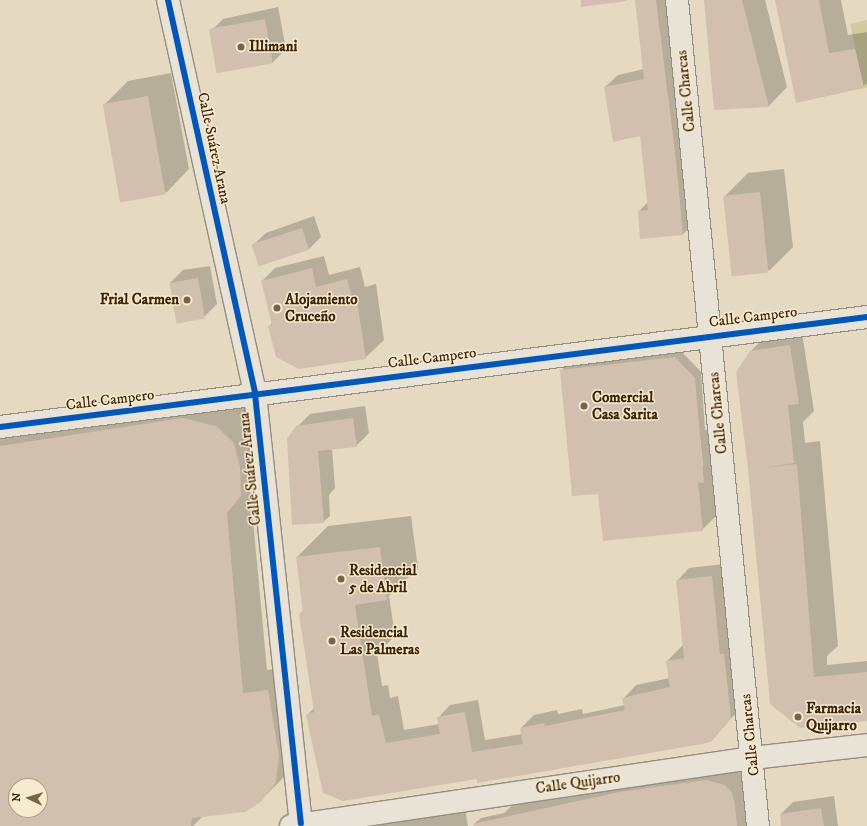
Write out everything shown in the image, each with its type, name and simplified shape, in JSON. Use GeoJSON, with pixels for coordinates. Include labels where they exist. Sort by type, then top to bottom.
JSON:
{"type":"FeatureCollection","features":[{"type":"Feature","properties":{"kind":"street","name":"Calle Suárez Arana"},"geometry":{"type":"LineString","coordinates":[[168,0],[256,394],[296,825]]}},
{"type":"Feature","properties":{"kind":"street","name":"Calle Charcas"},"geometry":{"type":"LineString","coordinates":[[677,0],[758,826]]}},
{"type":"Feature","properties":{"kind":"street","name":"Calle Campero"},"geometry":{"type":"LineString","coordinates":[[0,427],[867,316]]}},
{"type":"Feature","properties":{"kind":"street","name":"Calle Quijarro"},"geometry":{"type":"LineString","coordinates":[[296,825],[752,758],[867,745]]}},
{"type":"Feature","properties":{"kind":"shaded area"},"geometry":{"type":"Polygon","coordinates":[[[867,20],[867,88],[864,88],[850,24],[867,20]]]}},
{"type":"Feature","properties":{"kind":"building"},"geometry":{"type":"Polygon","coordinates":[[[581,0],[626,0],[627,1],[581,7],[581,0]]]}},
{"type":"Feature","properties":{"kind":"building"},"geometry":{"type":"Polygon","coordinates":[[[635,0],[656,0],[676,160],[683,235],[640,239],[638,211],[648,210],[640,136],[613,142],[604,87],[644,79],[635,0]]]}},
{"type":"Feature","properties":{"kind":"building"},"geometry":{"type":"Polygon","coordinates":[[[704,0],[742,0],[769,107],[714,110],[704,0]]]}},
{"type":"Feature","properties":{"kind":"building"},"geometry":{"type":"Polygon","coordinates":[[[775,0],[819,0],[829,53],[855,49],[864,88],[796,103],[775,0]]]}},
{"type":"Feature","properties":{"kind":"building","name":"Illimani"},"geometry":{"type":"Polygon","coordinates":[[[265,19],[273,63],[217,73],[209,29],[265,19]]]}},
{"type":"Feature","properties":{"kind":"building"},"geometry":{"type":"Polygon","coordinates":[[[148,96],[165,194],[120,202],[103,104],[148,96]]]}},
{"type":"Feature","properties":{"kind":"building"},"geometry":{"type":"Polygon","coordinates":[[[760,192],[768,273],[732,276],[723,196],[760,192]]]}},
{"type":"Feature","properties":{"kind":"building"},"geometry":{"type":"Polygon","coordinates":[[[302,228],[309,250],[259,266],[252,244],[302,228]]]}},
{"type":"Feature","properties":{"kind":"building"},"geometry":{"type":"Polygon","coordinates":[[[312,268],[316,287],[347,279],[354,304],[357,302],[366,359],[299,369],[276,357],[268,326],[272,325],[261,281],[312,268]]]}},
{"type":"Feature","properties":{"kind":"building","name":"Frial Carmen"},"geometry":{"type":"Polygon","coordinates":[[[198,278],[205,318],[177,323],[169,283],[198,278]]]}},
{"type":"Feature","properties":{"kind":"building"},"geometry":{"type":"Polygon","coordinates":[[[790,345],[799,404],[788,405],[794,463],[763,468],[797,464],[814,677],[867,672],[867,721],[800,728],[770,704],[748,469],[736,372],[750,351],[790,345]]]}},
{"type":"Feature","properties":{"kind":"building"},"geometry":{"type":"Polygon","coordinates":[[[675,357],[695,378],[704,483],[698,483],[703,531],[603,541],[598,494],[572,496],[560,370],[675,357]]]}},
{"type":"Feature","properties":{"kind":"building"},"geometry":{"type":"Polygon","coordinates":[[[183,418],[216,426],[234,443],[240,467],[241,496],[227,513],[243,693],[268,690],[279,756],[276,782],[262,801],[245,812],[192,818],[191,826],[0,826],[0,446],[183,418]]]}},
{"type":"Feature","properties":{"kind":"building"},"geometry":{"type":"Polygon","coordinates":[[[353,418],[357,447],[318,451],[324,523],[292,525],[287,439],[296,426],[353,418]]]}},
{"type":"Feature","properties":{"kind":"building"},"geometry":{"type":"Polygon","coordinates":[[[380,547],[387,600],[355,605],[372,716],[379,714],[386,743],[440,734],[437,717],[465,712],[472,752],[523,744],[520,728],[544,723],[545,726],[625,710],[622,698],[670,687],[666,661],[684,658],[676,580],[712,576],[720,654],[724,654],[731,719],[711,742],[702,744],[477,783],[477,779],[343,801],[323,793],[306,715],[314,712],[299,614],[303,613],[296,557],[380,547]]]}},
{"type":"Feature","properties":{"kind":"building"},"geometry":{"type":"Polygon","coordinates":[[[706,780],[725,785],[731,791],[735,804],[737,826],[474,826],[473,824],[619,792],[706,780]]]}},
{"type":"Feature","properties":{"kind":"building"},"geometry":{"type":"Polygon","coordinates":[[[821,808],[824,826],[781,826],[780,814],[821,808]]]}},
{"type":"Feature","properties":{"kind":"cycle path"},"geometry":{"type":"LineString","coordinates":[[168,0],[255,394],[301,824]]}},
{"type":"Feature","properties":{"kind":"cycle path"},"geometry":{"type":"LineString","coordinates":[[0,427],[867,317]]}},
{"type":"Feature","properties":{"kind":"place","name":"Illimani"},"geometry":{"type":"Point","coordinates":[241,47]}},
{"type":"Feature","properties":{"kind":"place","name":"Frial Carmen"},"geometry":{"type":"Point","coordinates":[187,300]}},
{"type":"Feature","properties":{"kind":"place","name":"Alojamiento Cruceño"},"geometry":{"type":"Point","coordinates":[277,308]}},
{"type":"Feature","properties":{"kind":"place","name":"Comercial Casa Sarita"},"geometry":{"type":"Point","coordinates":[584,406]}},
{"type":"Feature","properties":{"kind":"place","name":"Residencial 5 de Abril"},"geometry":{"type":"Point","coordinates":[341,579]}},
{"type":"Feature","properties":{"kind":"place","name":"Residencial Las Palmeras"},"geometry":{"type":"Point","coordinates":[332,641]}},
{"type":"Feature","properties":{"kind":"place","name":"Farmacia Quijarro"},"geometry":{"type":"Point","coordinates":[798,717]}}]}
